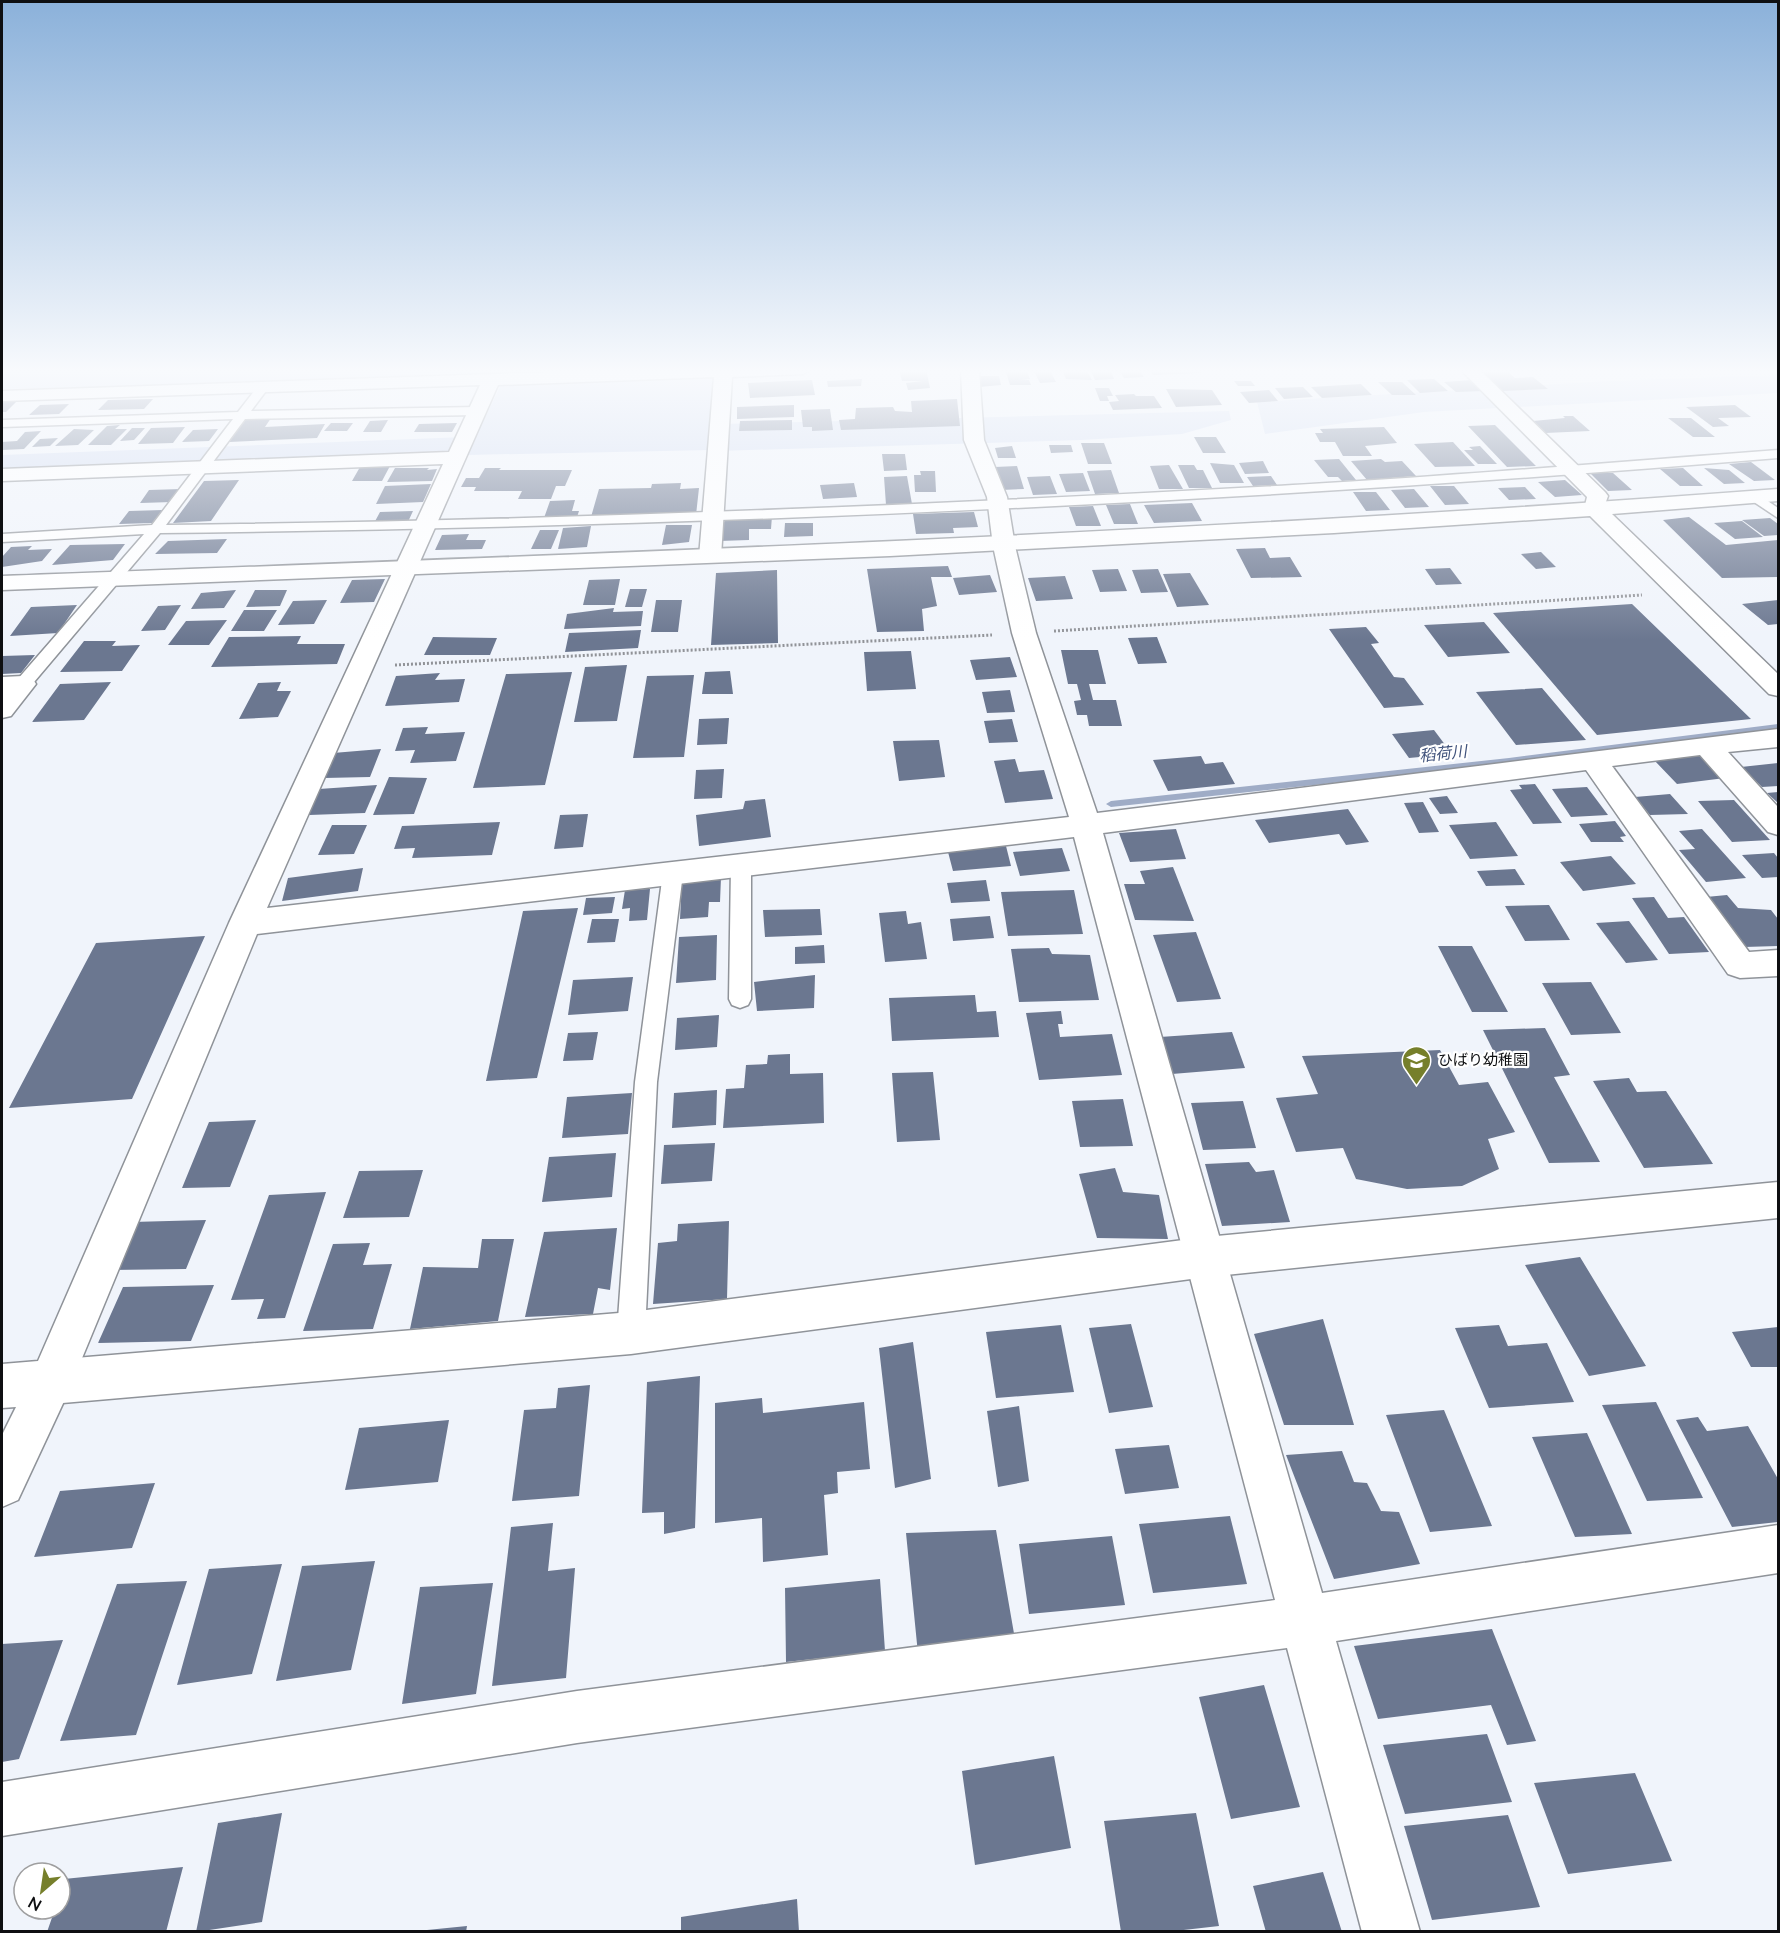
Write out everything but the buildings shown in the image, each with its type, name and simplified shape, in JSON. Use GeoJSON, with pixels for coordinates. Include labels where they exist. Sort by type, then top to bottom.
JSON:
{"type":"FeatureCollection","features":[{"type":"Feature","properties":{"kind":"street"},"geometry":{"type":"LineString","coordinates":[[2,476],[421,459]]}},
{"type":"Feature","properties":{"kind":"street"},"geometry":{"type":"LineString","coordinates":[[2,1484],[51,1382],[245,923],[454,459]]}},
{"type":"Feature","properties":{"kind":"street"},"geometry":{"type":"LineString","coordinates":[[710,556],[717,459]]}},
{"type":"Feature","properties":{"kind":"street"},"geometry":{"type":"LineString","coordinates":[[982,459],[997,497],[996,503],[1004,546],[1024,633],[1086,825],[1391,1932]]}},
{"type":"Feature","properties":{"kind":"street"},"geometry":{"type":"LineString","coordinates":[[1560,459],[1598,496],[1595,509]]}},
{"type":"Feature","properties":{"kind":"street"},"geometry":{"type":"LineString","coordinates":[[2,583],[406,566],[1004,546],[1309,529],[1779,495]]}},
{"type":"Feature","properties":{"kind":"street"},"geometry":{"type":"LineString","coordinates":[[1595,509],[1779,688]]}},
{"type":"Feature","properties":{"kind":"street"},"geometry":{"type":"LineString","coordinates":[[2,710],[12,685]]}},
{"type":"Feature","properties":{"kind":"street"},"geometry":{"type":"LineString","coordinates":[[245,923],[1086,825],[1707,744],[1779,738]]}},
{"type":"Feature","properties":{"kind":"street"},"geometry":{"type":"LineString","coordinates":[[1707,744],[1779,825]]}},
{"type":"Feature","properties":{"kind":"street"},"geometry":{"type":"LineString","coordinates":[[1593,760],[1740,965],[1779,963]]}},
{"type":"Feature","properties":{"kind":"street"},"geometry":{"type":"LineString","coordinates":[[2,1386],[632,1333],[1206,1257],[1779,1200]]}},
{"type":"Feature","properties":{"kind":"street"},"geometry":{"type":"LineString","coordinates":[[2,1809],[577,1717],[1305,1621],[1779,1549]]}},
{"type":"Feature","properties":{"kind":"lane"},"geometry":{"type":"LineString","coordinates":[[12,685],[113,579],[211,459]]}},
{"type":"Feature","properties":{"kind":"lane"},"geometry":{"type":"LineString","coordinates":[[2,538],[156,529],[424,526],[996,503],[1295,489],[1706,459]]}},
{"type":"Feature","properties":{"kind":"lane"},"geometry":{"type":"LineString","coordinates":[[1756,497],[1779,514]]}},
{"type":"Feature","properties":{"kind":"lane"},"geometry":{"type":"LineString","coordinates":[[740,999],[741,865]]}},
{"type":"Feature","properties":{"kind":"lane"},"geometry":{"type":"LineString","coordinates":[[632,1333],[646,1082],[673,873]]}},
{"type":"Feature","properties":{"kind":"path"},"geometry":{"type":"LineString","coordinates":[[360,666],[1024,633],[1682,593]]}},
{"type":"Feature","properties":{"kind":"shaded area"},"geometry":{"type":"Polygon","coordinates":[[[2,459],[423,459],[2,475],[2,459]]]}},
{"type":"Feature","properties":{"kind":"waterway","name":"稻荷川"},"geometry":{"type":"LineString","coordinates":[[1111,804],[1509,761],[1778,727]]}},
{"type":"Feature","properties":{"kind":"place","name":"ひばり幼稚園"},"geometry":{"type":"Point","coordinates":[1417,1086]}}]}
